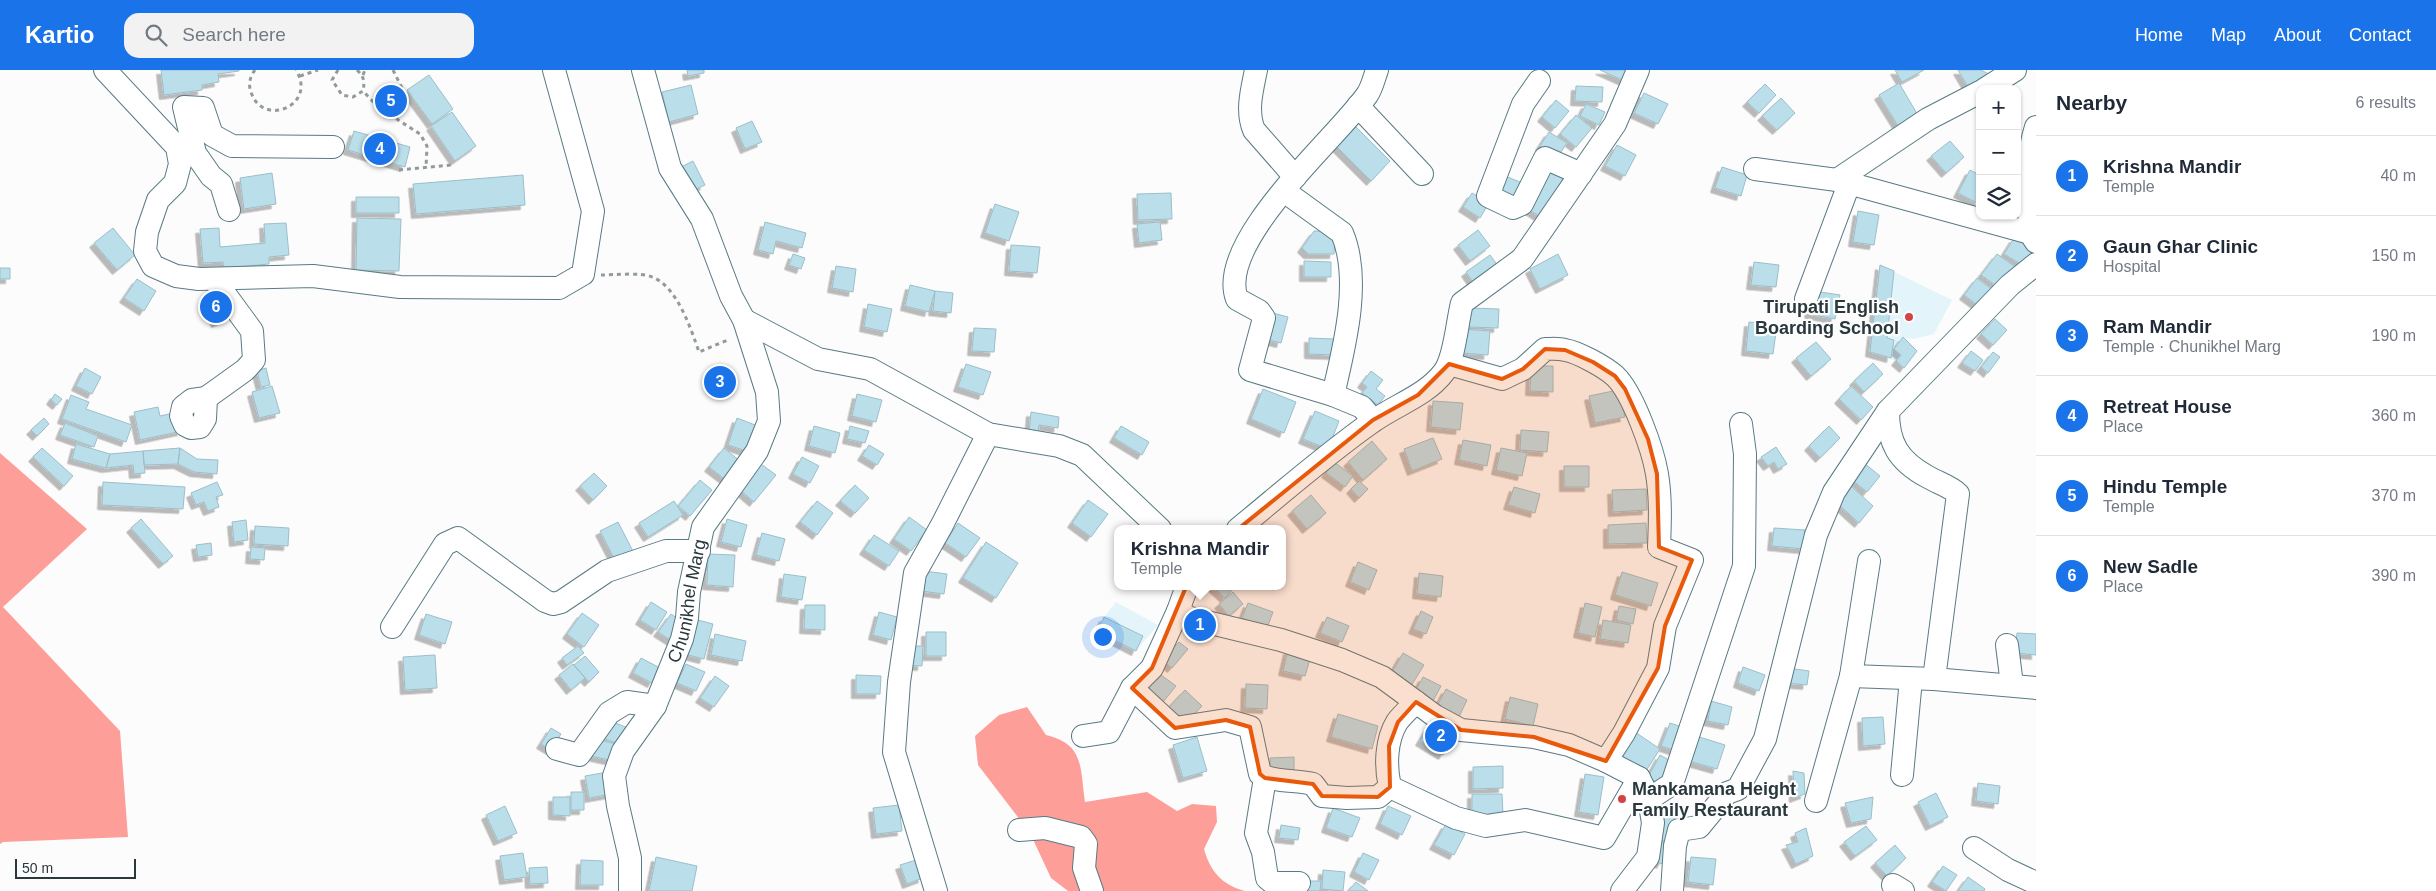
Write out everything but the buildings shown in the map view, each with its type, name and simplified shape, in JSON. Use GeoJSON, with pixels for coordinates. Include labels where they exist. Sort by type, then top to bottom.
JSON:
{"type":"FeatureCollection","features":[{"type":"Feature","properties":{"kind":"street"},"geometry":{"type":"LineString","coordinates":[[105,70],[176,147],[180,164],[175,183],[158,200],[147,232],[145,251],[153,266],[176,276],[214,279],[313,276],[400,287],[558,288],[583,274],[593,211],[554,70]]}},
{"type":"Feature","properties":{"kind":"street","name":"Chunikhel Marg"},"geometry":{"type":"LineString","coordinates":[[630,891],[630,858],[618,806],[614,776],[623,751],[655,706],[682,640],[687,618],[689,592],[703,527],[757,451],[769,421],[767,392],[744,320],[731,296],[702,219],[670,168],[643,70]]}},
{"type":"Feature","properties":{"kind":"street"},"geometry":{"type":"LineString","coordinates":[[1256,70],[1249,112],[1250,122],[1254,130],[1289,184],[1342,233],[1347,244],[1351,289],[1343,353],[1333,395]]}},
{"type":"Feature","properties":{"kind":"street"},"geometry":{"type":"LineString","coordinates":[[1373,420],[1362,407],[1333,395],[1250,370],[1264,318],[1259,311],[1237,299],[1234,289],[1236,272],[1242,251],[1289,184],[1368,94],[1377,70]]}},
{"type":"Feature","properties":{"kind":"street"},"geometry":{"type":"LineString","coordinates":[[1243,525],[1373,420],[1418,395],[1443,374],[1449,364],[1462,303],[1522,259],[1615,124],[1638,70]]}},
{"type":"Feature","properties":{"kind":"street"},"geometry":{"type":"LineString","coordinates":[[1991,85],[2015,70]]}},
{"type":"Feature","properties":{"kind":"street"},"geometry":{"type":"LineString","coordinates":[[1539,81],[1523,104],[1488,196],[1513,208],[1522,204],[1545,158],[1581,174]]}},
{"type":"Feature","properties":{"kind":"street"},"geometry":{"type":"LineString","coordinates":[[1806,299],[1843,182],[1928,119],[1976,94]]}},
{"type":"Feature","properties":{"kind":"street"},"geometry":{"type":"LineString","coordinates":[[1358,106],[1422,174]]}},
{"type":"Feature","properties":{"kind":"street"},"geometry":{"type":"LineString","coordinates":[[229,210],[221,184],[211,176],[195,153],[184,107],[203,108],[212,135],[232,146],[333,147]]}},
{"type":"Feature","properties":{"kind":"street"},"geometry":{"type":"LineString","coordinates":[[1755,169],[1843,182],[2033,237],[2029,170],[2030,144],[2036,127]]}},
{"type":"Feature","properties":{"kind":"street"},"geometry":{"type":"LineString","coordinates":[[175,183],[190,183],[211,176]]}},
{"type":"Feature","properties":{"kind":"street"},"geometry":{"type":"LineString","coordinates":[[1672,891],[1675,846],[1679,830],[1698,827],[1727,793],[1738,789],[1765,739],[1816,535],[1834,492],[1888,411],[2010,285],[2036,264]]}},
{"type":"Feature","properties":{"kind":"street"},"geometry":{"type":"LineString","coordinates":[[206,398],[245,370],[254,360],[252,331],[214,279]]}},
{"type":"Feature","properties":{"kind":"street"},"geometry":{"type":"LineString","coordinates":[[744,320],[818,360],[870,368],[988,434],[1059,446],[1082,455],[1156,525]]}},
{"type":"Feature","properties":{"kind":"street"},"geometry":{"type":"LineString","coordinates":[[1449,364],[1502,379],[1523,369],[1545,349],[1565,350],[1593,362],[1615,376],[1625,389],[1648,439],[1657,474],[1660,510],[1659,547],[1692,560],[1665,626],[1658,668],[1624,733],[1606,761]]}},
{"type":"Feature","properties":{"kind":"street"},"geometry":{"type":"LineString","coordinates":[[1888,411],[1888,433],[1902,458],[1913,468],[1958,494],[1934,679]]}},
{"type":"Feature","properties":{"kind":"street"},"geometry":{"type":"LineString","coordinates":[[1649,799],[1672,784],[1744,566],[1744,454],[1741,424]]}},
{"type":"Feature","properties":{"kind":"street"},"geometry":{"type":"LineString","coordinates":[[936,891],[894,752],[899,682],[915,573],[942,525],[988,434]]}},
{"type":"Feature","properties":{"kind":"street"},"geometry":{"type":"LineString","coordinates":[[392,627],[445,544],[458,538],[553,604],[561,602],[607,571],[666,551],[699,551]]}},
{"type":"Feature","properties":{"kind":"street"},"geometry":{"type":"LineString","coordinates":[[1816,801],[1851,676],[1869,561]]}},
{"type":"Feature","properties":{"kind":"street"},"geometry":{"type":"LineString","coordinates":[[1083,736],[1109,732],[1132,688],[1152,668],[1186,590]]}},
{"type":"Feature","properties":{"kind":"street"},"geometry":{"type":"LineString","coordinates":[[1178,610],[1190,618],[1281,640],[1342,660],[1382,677],[1416,702],[1461,730],[1534,737],[1568,745],[1606,761],[1639,778],[1649,799],[1653,823],[1648,857],[1622,891]]}},
{"type":"Feature","properties":{"kind":"street"},"geometry":{"type":"LineString","coordinates":[[2007,645],[2012,685]]}},
{"type":"Feature","properties":{"kind":"street"},"geometry":{"type":"LineString","coordinates":[[1851,676],[1934,679],[2036,688]]}},
{"type":"Feature","properties":{"kind":"street"},"geometry":{"type":"LineString","coordinates":[[1902,775],[1911,679]]}},
{"type":"Feature","properties":{"kind":"street"},"geometry":{"type":"LineString","coordinates":[[1132,688],[1175,728],[1226,720],[1250,727],[1260,774],[1265,778],[1296,780],[1313,784],[1322,796],[1347,798],[1378,797],[1390,787]]}},
{"type":"Feature","properties":{"kind":"street"},"geometry":{"type":"LineString","coordinates":[[557,749],[579,755],[609,713],[628,702],[655,706]]}},
{"type":"Feature","properties":{"kind":"street"},"geometry":{"type":"LineString","coordinates":[[1416,702],[1398,722],[1388,746],[1386,773],[1390,787],[1456,818],[1486,826],[1525,820],[1604,838],[1639,778]]}},
{"type":"Feature","properties":{"kind":"street"},"geometry":{"type":"LineString","coordinates":[[1265,778],[1256,833],[1263,852],[1267,878],[1273,883],[1299,883]]}},
{"type":"Feature","properties":{"kind":"street"},"geometry":{"type":"LineString","coordinates":[[1020,830],[1045,828],[1081,836],[1086,844],[1084,868],[1092,891]]}},
{"type":"Feature","properties":{"kind":"street"},"geometry":{"type":"LineString","coordinates":[[1974,848],[2008,870],[2036,883]]}},
{"type":"Feature","properties":{"kind":"path"},"geometry":{"type":"LineString","coordinates":[[255,70],[250,81],[252,97],[257,104],[272,111],[281,110],[296,101],[302,85],[296,70]]}},
{"type":"Feature","properties":{"kind":"path"},"geometry":{"type":"LineString","coordinates":[[300,76],[318,70]]}},
{"type":"Feature","properties":{"kind":"path"},"geometry":{"type":"LineString","coordinates":[[338,70],[332,80],[342,96],[353,97],[363,91],[365,82],[363,76],[357,70]]}},
{"type":"Feature","properties":{"kind":"path"},"geometry":{"type":"LineString","coordinates":[[363,76],[365,70]]}},
{"type":"Feature","properties":{"kind":"path"},"geometry":{"type":"LineString","coordinates":[[393,70],[404,92],[397,118]]}},
{"type":"Feature","properties":{"kind":"path"},"geometry":{"type":"LineString","coordinates":[[363,91],[378,107],[420,134],[427,146],[426,168]]}},
{"type":"Feature","properties":{"kind":"path"},"geometry":{"type":"LineString","coordinates":[[399,170],[452,165]]}},
{"type":"Feature","properties":{"kind":"path"},"geometry":{"type":"LineString","coordinates":[[583,274],[652,276],[668,287],[688,324],[699,352],[728,342],[744,320]]}},
{"type":"Feature","properties":{"kind":"highlighted area"},"geometry":{"type":"Polygon","coordinates":[[[1545,349],[1565,350],[1593,362],[1615,376],[1625,389],[1648,439],[1657,474],[1659,547],[1692,560],[1665,626],[1658,668],[1606,761],[1534,737],[1461,730],[1416,702],[1398,722],[1389,746],[1390,787],[1378,797],[1322,796],[1313,784],[1265,778],[1260,774],[1250,727],[1226,720],[1175,728],[1132,688],[1152,668],[1196,563],[1373,420],[1418,395],[1449,364],[1502,379],[1523,369],[1545,349]]]}},
{"type":"Feature","properties":{"kind":"shaded area","name":"Tirupati English Boarding School"},"geometry":{"type":"Polygon","coordinates":[[[1880,265],[1952,300],[1934,334],[1914,339],[1904,338],[1917,351],[1904,368],[1896,361],[1870,352],[1880,265]]]}},
{"type":"Feature","properties":{"kind":"shaded area"},"geometry":{"type":"Polygon","coordinates":[[[0,453],[87,529],[3,607],[120,731],[128,837],[3,842],[0,844],[0,453]]]}},
{"type":"Feature","properties":{"kind":"shaded area"},"geometry":{"type":"Polygon","coordinates":[[[1116,602],[1158,625],[1136,651],[1097,631],[1104,617],[1116,602]]]}},
{"type":"Feature","properties":{"kind":"shaded area"},"geometry":{"type":"Polygon","coordinates":[[[1027,707],[1046,735],[1059,739],[1074,751],[1081,769],[1085,802],[1147,792],[1177,811],[1192,804],[1216,806],[1217,822],[1204,849],[1210,864],[1218,876],[1230,885],[1245,891],[1068,891],[1051,878],[1030,833],[978,765],[975,736],[999,715],[1027,707]]]}},
{"type":"Feature","properties":{"kind":"place","name":"Hindu Temple"},"geometry":{"type":"Point","coordinates":[391,101]}},
{"type":"Feature","properties":{"kind":"place","name":"Retreat House"},"geometry":{"type":"Point","coordinates":[380,149]}},
{"type":"Feature","properties":{"kind":"place","name":"New Sadle"},"geometry":{"type":"Point","coordinates":[216,307]}},
{"type":"Feature","properties":{"kind":"place","name":"Tirupati English Boarding School"},"geometry":{"type":"Point","coordinates":[1909,317]}},
{"type":"Feature","properties":{"kind":"place","name":"Ram Mandir"},"geometry":{"type":"Point","coordinates":[720,382]}},
{"type":"Feature","properties":{"kind":"place","name":"Krishna Mandir"},"geometry":{"type":"Point","coordinates":[1200,625]}},
{"type":"Feature","properties":{"kind":"place","name":"Gaun Ghar Clinic"},"geometry":{"type":"Point","coordinates":[1441,736]}},
{"type":"Feature","properties":{"kind":"place","name":"Mankamana Height Family Restaurant"},"geometry":{"type":"Point","coordinates":[1622,799]}}]}
